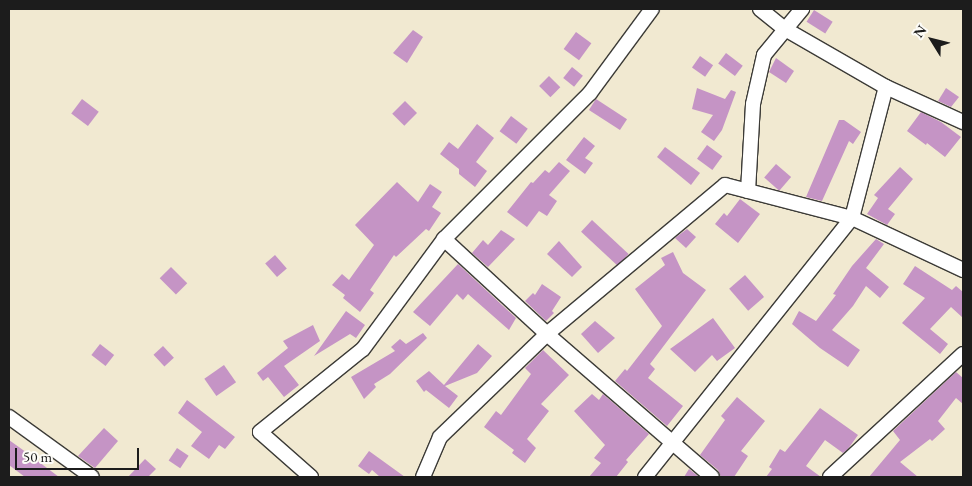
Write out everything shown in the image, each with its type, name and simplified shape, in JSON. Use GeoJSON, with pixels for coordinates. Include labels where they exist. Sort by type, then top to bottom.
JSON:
{"type":"FeatureCollection","features":[{"type":"Feature","properties":{"kind":"street"},"geometry":{"type":"LineString","coordinates":[[311,477],[260,432],[363,349],[444,239],[590,93],[652,9]]}},
{"type":"Feature","properties":{"kind":"street"},"geometry":{"type":"LineString","coordinates":[[760,9],[785,29],[886,87],[963,122]]}},
{"type":"Feature","properties":{"kind":"street"},"geometry":{"type":"LineString","coordinates":[[748,191],[753,104],[764,55],[802,9]]}},
{"type":"Feature","properties":{"kind":"street"},"geometry":{"type":"LineString","coordinates":[[646,477],[852,218],[886,87]]}},
{"type":"Feature","properties":{"kind":"street"},"geometry":{"type":"LineString","coordinates":[[423,477],[440,437],[546,334],[724,185],[852,218],[963,270]]}},
{"type":"Feature","properties":{"kind":"street"},"geometry":{"type":"LineString","coordinates":[[444,239],[546,334],[712,477]]}},
{"type":"Feature","properties":{"kind":"street"},"geometry":{"type":"LineString","coordinates":[[830,477],[963,354]]}},
{"type":"Feature","properties":{"kind":"street"},"geometry":{"type":"LineString","coordinates":[[9,417],[92,477]]}},
{"type":"Feature","properties":{"kind":"building"},"geometry":{"type":"Polygon","coordinates":[[[814,10],[833,22],[825,34],[807,22],[814,10]]]}},
{"type":"Feature","properties":{"kind":"building"},"geometry":{"type":"Polygon","coordinates":[[[413,30],[423,37],[407,63],[393,53],[413,30]]]}},
{"type":"Feature","properties":{"kind":"building"},"geometry":{"type":"Polygon","coordinates":[[[576,32],[591,43],[579,60],[564,49],[576,32]]]}},
{"type":"Feature","properties":{"kind":"building"},"geometry":{"type":"Polygon","coordinates":[[[726,53],[743,66],[735,76],[718,63],[726,53]]]}},
{"type":"Feature","properties":{"kind":"building"},"geometry":{"type":"Polygon","coordinates":[[[700,56],[713,65],[705,77],[692,67],[700,56]]]}},
{"type":"Feature","properties":{"kind":"building"},"geometry":{"type":"Polygon","coordinates":[[[776,58],[794,71],[786,83],[769,72],[776,58]]]}},
{"type":"Feature","properties":{"kind":"building"},"geometry":{"type":"Polygon","coordinates":[[[572,67],[583,76],[574,87],[563,78],[572,67]]]}},
{"type":"Feature","properties":{"kind":"building"},"geometry":{"type":"Polygon","coordinates":[[[549,76],[560,87],[550,97],[539,86],[549,76]]]}},
{"type":"Feature","properties":{"kind":"building"},"geometry":{"type":"Polygon","coordinates":[[[697,88],[725,99],[731,90],[736,92],[722,130],[714,141],[701,132],[713,115],[692,109],[697,88]]]}},
{"type":"Feature","properties":{"kind":"building"},"geometry":{"type":"Polygon","coordinates":[[[946,88],[959,97],[951,107],[938,101],[946,88]]]}},
{"type":"Feature","properties":{"kind":"building"},"geometry":{"type":"Polygon","coordinates":[[[82,99],[99,112],[88,126],[71,113],[82,99]]]}},
{"type":"Feature","properties":{"kind":"building"},"geometry":{"type":"Polygon","coordinates":[[[596,99],[627,119],[620,130],[589,110],[596,99]]]}},
{"type":"Feature","properties":{"kind":"building"},"geometry":{"type":"Polygon","coordinates":[[[405,101],[417,113],[404,126],[392,114],[405,101]]]}},
{"type":"Feature","properties":{"kind":"building"},"geometry":{"type":"Polygon","coordinates":[[[921,112],[941,122],[961,137],[945,157],[907,131],[921,112]]]}},
{"type":"Feature","properties":{"kind":"building"},"geometry":{"type":"Polygon","coordinates":[[[511,116],[528,129],[516,144],[500,131],[511,116]]]}},
{"type":"Feature","properties":{"kind":"building"},"geometry":{"type":"Polygon","coordinates":[[[839,120],[844,120],[861,132],[853,144],[849,141],[822,201],[806,197],[839,120]]]}},
{"type":"Feature","properties":{"kind":"building"},"geometry":{"type":"Polygon","coordinates":[[[477,124],[494,138],[476,162],[487,171],[475,187],[459,174],[459,169],[440,154],[449,142],[458,149],[477,124]]]}},
{"type":"Feature","properties":{"kind":"building"},"geometry":{"type":"Polygon","coordinates":[[[584,137],[595,146],[585,158],[593,163],[585,174],[566,160],[584,137]]]}},
{"type":"Feature","properties":{"kind":"building"},"geometry":{"type":"Polygon","coordinates":[[[707,145],[722,156],[712,170],[697,159],[707,145]]]}},
{"type":"Feature","properties":{"kind":"building"},"geometry":{"type":"Polygon","coordinates":[[[665,147],[700,173],[691,185],[657,157],[665,147]]]}},
{"type":"Feature","properties":{"kind":"building"},"geometry":{"type":"Polygon","coordinates":[[[559,162],[570,171],[549,195],[557,201],[547,216],[539,211],[527,227],[507,212],[531,182],[533,183],[545,170],[549,173],[559,162]]]}},
{"type":"Feature","properties":{"kind":"building"},"geometry":{"type":"Polygon","coordinates":[[[776,164],[791,177],[779,191],[764,178],[776,164]]]}},
{"type":"Feature","properties":{"kind":"building"},"geometry":{"type":"Polygon","coordinates":[[[900,167],[913,179],[888,209],[895,214],[887,225],[867,214],[878,198],[874,195],[900,167]]]}},
{"type":"Feature","properties":{"kind":"building"},"geometry":{"type":"Polygon","coordinates":[[[397,182],[418,202],[430,184],[442,192],[432,207],[441,213],[429,231],[426,229],[396,257],[394,255],[370,290],[374,293],[360,312],[343,298],[345,295],[332,285],[342,274],[349,280],[374,245],[355,225],[397,182]]]}},
{"type":"Feature","properties":{"kind":"building"},"geometry":{"type":"Polygon","coordinates":[[[740,199],[760,214],[738,243],[715,224],[724,213],[727,216],[740,199]]]}},
{"type":"Feature","properties":{"kind":"building"},"geometry":{"type":"Polygon","coordinates":[[[592,220],[629,254],[618,266],[581,232],[592,220]]]}},
{"type":"Feature","properties":{"kind":"building"},"geometry":{"type":"Polygon","coordinates":[[[687,229],[696,237],[686,248],[675,238],[687,229]]]}},
{"type":"Feature","properties":{"kind":"building"},"geometry":{"type":"Polygon","coordinates":[[[501,230],[515,239],[488,267],[472,253],[483,240],[488,245],[501,230]]]}},
{"type":"Feature","properties":{"kind":"building"},"geometry":{"type":"Polygon","coordinates":[[[876,239],[884,244],[866,268],[889,287],[880,298],[866,286],[853,306],[832,330],[860,350],[848,367],[820,348],[792,324],[799,311],[816,321],[836,295],[833,294],[852,266],[876,239]]]}},
{"type":"Feature","properties":{"kind":"building"},"geometry":{"type":"Polygon","coordinates":[[[559,241],[582,267],[572,277],[547,254],[559,241]]]}},
{"type":"Feature","properties":{"kind":"building"},"geometry":{"type":"Polygon","coordinates":[[[673,252],[683,273],[706,290],[650,364],[655,369],[648,378],[683,406],[667,426],[615,381],[625,369],[627,371],[662,326],[635,289],[665,265],[661,258],[673,252]]]}},
{"type":"Feature","properties":{"kind":"building"},"geometry":{"type":"Polygon","coordinates":[[[275,255],[287,269],[277,277],[265,264],[275,255]]]}},
{"type":"Feature","properties":{"kind":"building"},"geometry":{"type":"Polygon","coordinates":[[[458,264],[516,318],[509,330],[468,294],[463,300],[457,294],[430,326],[413,312],[458,264]]]}},
{"type":"Feature","properties":{"kind":"building"},"geometry":{"type":"Polygon","coordinates":[[[915,266],[952,290],[956,286],[963,292],[963,318],[951,307],[930,329],[948,344],[940,354],[902,323],[925,298],[903,284],[915,266]]]}},
{"type":"Feature","properties":{"kind":"building"},"geometry":{"type":"Polygon","coordinates":[[[171,267],[187,283],[176,295],[160,278],[171,267]]]}},
{"type":"Feature","properties":{"kind":"building"},"geometry":{"type":"Polygon","coordinates":[[[745,275],[764,297],[748,311],[729,289],[745,275]]]}},
{"type":"Feature","properties":{"kind":"building"},"geometry":{"type":"Polygon","coordinates":[[[542,284],[561,297],[552,311],[554,313],[546,321],[525,301],[533,293],[535,295],[542,284]]]}},
{"type":"Feature","properties":{"kind":"building"},"geometry":{"type":"Polygon","coordinates":[[[346,311],[365,325],[356,338],[350,334],[314,356],[346,311]]]}},
{"type":"Feature","properties":{"kind":"building"},"geometry":{"type":"Polygon","coordinates":[[[713,318],[735,348],[717,361],[712,355],[695,372],[670,349],[713,318]]]}},
{"type":"Feature","properties":{"kind":"building"},"geometry":{"type":"Polygon","coordinates":[[[595,321],[615,338],[598,353],[581,334],[595,321]]]}},
{"type":"Feature","properties":{"kind":"building"},"geometry":{"type":"Polygon","coordinates":[[[313,325],[320,341],[284,366],[299,385],[284,397],[268,377],[263,381],[257,373],[288,348],[283,341],[313,325]]]}},
{"type":"Feature","properties":{"kind":"building"},"geometry":{"type":"Polygon","coordinates":[[[423,333],[427,338],[390,374],[374,384],[376,387],[364,399],[351,377],[395,351],[391,347],[400,339],[406,344],[423,333]]]}},
{"type":"Feature","properties":{"kind":"building"},"geometry":{"type":"Polygon","coordinates":[[[100,344],[114,355],[106,366],[91,355],[100,344]]]}},
{"type":"Feature","properties":{"kind":"building"},"geometry":{"type":"Polygon","coordinates":[[[478,344],[492,356],[477,373],[445,386],[458,396],[449,408],[426,390],[424,392],[416,381],[429,371],[444,385],[478,344]]]}},
{"type":"Feature","properties":{"kind":"building"},"geometry":{"type":"Polygon","coordinates":[[[163,346],[174,358],[164,367],[153,355],[163,346]]]}},
{"type":"Feature","properties":{"kind":"building"},"geometry":{"type":"Polygon","coordinates":[[[543,350],[569,375],[541,404],[549,411],[527,439],[536,448],[525,463],[512,453],[514,450],[484,427],[496,411],[501,415],[531,374],[525,368],[543,350]]]}},
{"type":"Feature","properties":{"kind":"building"},"geometry":{"type":"Polygon","coordinates":[[[224,365],[236,382],[216,396],[204,379],[224,365]]]}},
{"type":"Feature","properties":{"kind":"building"},"geometry":{"type":"Polygon","coordinates":[[[956,372],[963,378],[963,404],[956,398],[938,421],[945,429],[932,441],[930,439],[900,462],[918,477],[869,477],[900,440],[893,431],[956,372]]]}},
{"type":"Feature","properties":{"kind":"building"},"geometry":{"type":"Polygon","coordinates":[[[592,394],[599,400],[603,394],[649,434],[626,460],[628,462],[616,477],[589,477],[601,463],[594,458],[605,445],[574,411],[592,394]]]}},
{"type":"Feature","properties":{"kind":"building"},"geometry":{"type":"Polygon","coordinates":[[[737,397],[765,421],[741,451],[748,456],[734,477],[721,477],[718,470],[700,455],[725,420],[721,416],[737,397]]]}},
{"type":"Feature","properties":{"kind":"building"},"geometry":{"type":"Polygon","coordinates":[[[187,400],[235,437],[225,449],[219,445],[209,459],[191,446],[202,432],[178,413],[187,400]]]}},
{"type":"Feature","properties":{"kind":"building"},"geometry":{"type":"Polygon","coordinates":[[[820,408],[858,435],[848,449],[843,453],[825,440],[806,466],[821,477],[766,477],[772,469],[769,467],[780,449],[785,452],[820,408]]]}},
{"type":"Feature","properties":{"kind":"building"},"geometry":{"type":"Polygon","coordinates":[[[104,428],[118,441],[95,468],[78,456],[104,428]]]}},
{"type":"Feature","properties":{"kind":"building"},"geometry":{"type":"Polygon","coordinates":[[[9,440],[59,477],[25,477],[9,465],[9,440]]]}},
{"type":"Feature","properties":{"kind":"building"},"geometry":{"type":"Polygon","coordinates":[[[177,448],[189,456],[180,468],[169,460],[177,448]]]}},
{"type":"Feature","properties":{"kind":"building"},"geometry":{"type":"Polygon","coordinates":[[[369,451],[405,477],[380,477],[372,470],[369,474],[358,466],[369,451]]]}},
{"type":"Feature","properties":{"kind":"building"},"geometry":{"type":"Polygon","coordinates":[[[145,459],[156,469],[148,477],[128,477],[145,459]]]}},
{"type":"Feature","properties":{"kind":"building"},"geometry":{"type":"Polygon","coordinates":[[[689,469],[699,477],[684,477],[689,469]]]}}]}
